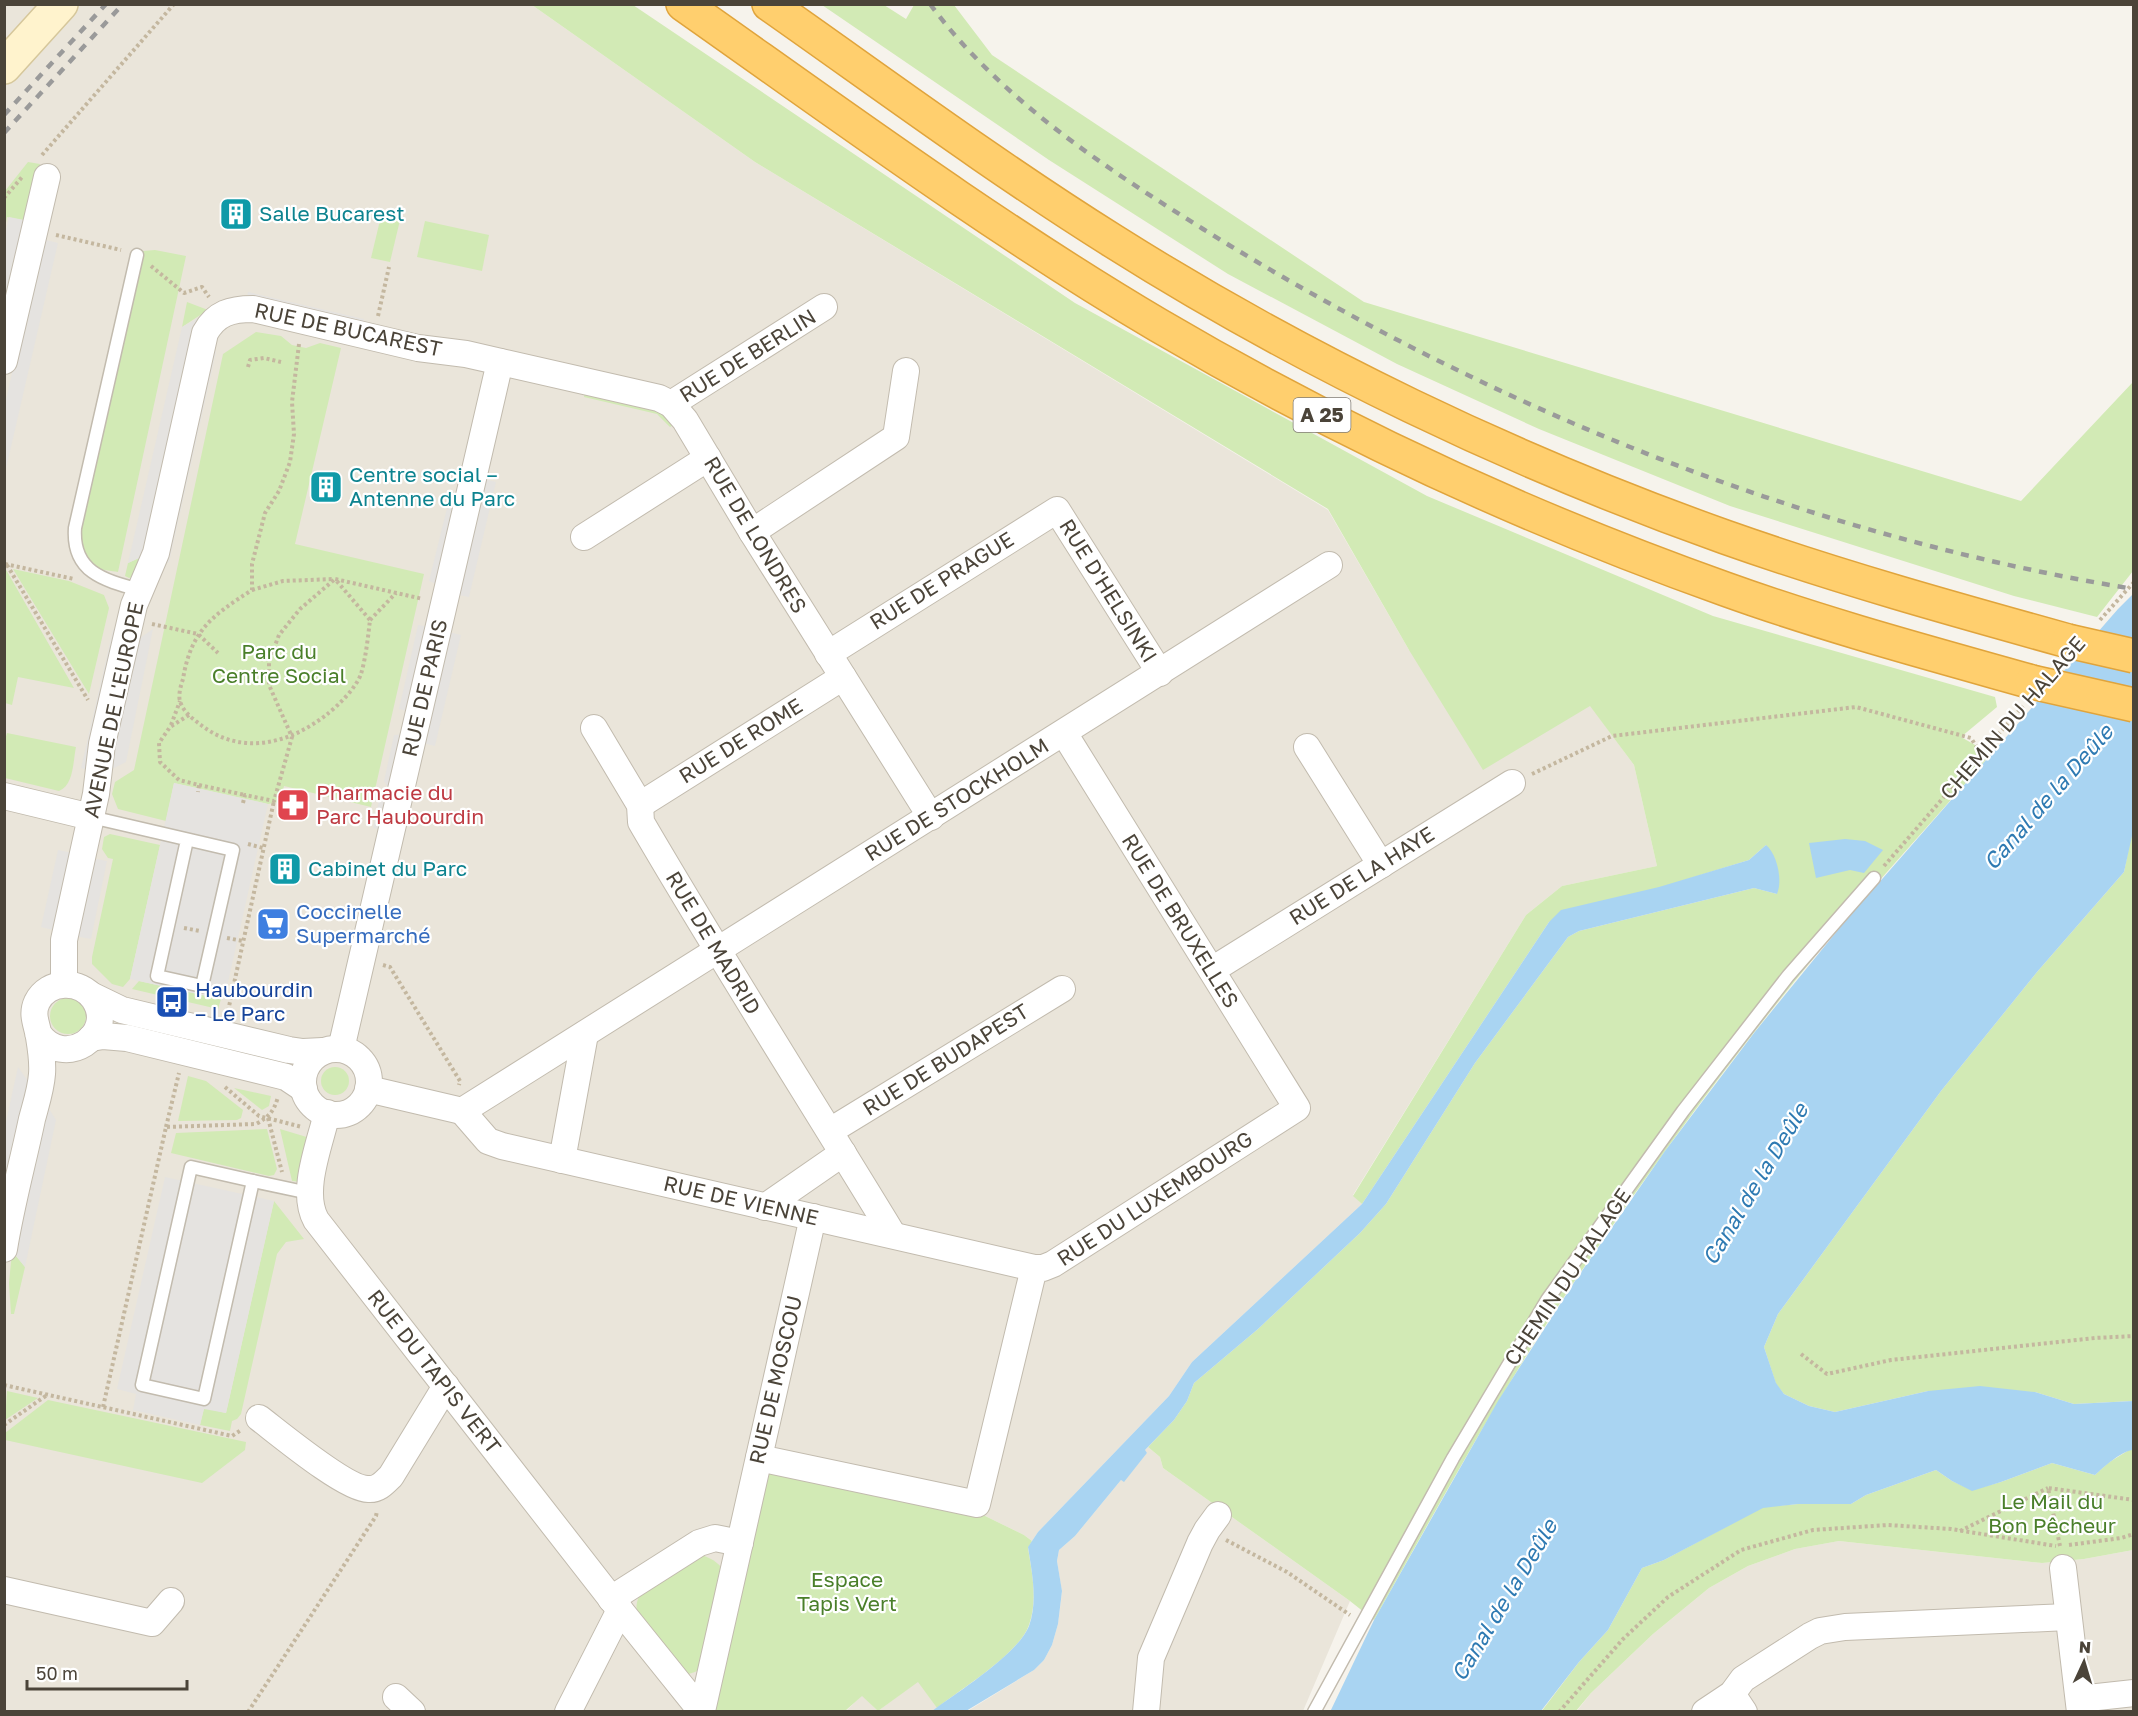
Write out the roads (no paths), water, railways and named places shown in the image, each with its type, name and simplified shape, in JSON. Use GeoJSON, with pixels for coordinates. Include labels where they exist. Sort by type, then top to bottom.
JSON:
{"type":"FeatureCollection","features":[{"type":"Feature","properties":{"kind":"highway","name":"A 25"},"geometry":{"type":"LineString","coordinates":[[683,4],[1000,225],[1102,290],[1217,358],[1392,450],[1547,520],[1718,586],[2031,690],[2133,705]]}},
{"type":"Feature","properties":{"kind":"highway","name":"A 25"},"geometry":{"type":"LineString","coordinates":[[770,4],[957,137],[1114,242],[1249,320],[1424,412],[1551,469],[1723,536],[1865,582],[2081,634],[2133,656]]}},
{"type":"Feature","properties":{"kind":"street"},"geometry":{"type":"LineString","coordinates":[[4,67],[61,4]]}},
{"type":"Feature","properties":{"kind":"street"},"geometry":{"type":"LineString","coordinates":[[4,361],[37,169]]}},
{"type":"Feature","properties":{"kind":"street","name":"RUE DE BERLIN"},"geometry":{"type":"LineString","coordinates":[[671,404],[824,307]]}},
{"type":"Feature","properties":{"kind":"street","name":"RUE DE BUCAREST"},"geometry":{"type":"LineString","coordinates":[[205,333],[214,320],[223,314],[236,309],[254,309],[418,348],[466,354],[501,362]]}},
{"type":"Feature","properties":{"kind":"street","name":"AVENUE DE L'EUROPE"},"geometry":{"type":"LineString","coordinates":[[64,984],[64,940],[98,784],[105,729],[131,619],[140,590],[156,553],[205,333]]}},
{"type":"Feature","properties":{"kind":"street"},"geometry":{"type":"LineString","coordinates":[[501,362],[659,398],[671,404]]}},
{"type":"Feature","properties":{"kind":"street","name":"RUE DE PARIS"},"geometry":{"type":"LineString","coordinates":[[332,1050],[444,603],[501,362]]}},
{"type":"Feature","properties":{"kind":"street"},"geometry":{"type":"LineString","coordinates":[[752,532],[896,437],[906,371]]}},
{"type":"Feature","properties":{"kind":"street","name":"RUE DE LONDRES"},"geometry":{"type":"LineString","coordinates":[[671,404],[685,420],[752,532],[931,817]]}},
{"type":"Feature","properties":{"kind":"street"},"geometry":{"type":"LineString","coordinates":[[584,537],[708,458]]}},
{"type":"Feature","properties":{"kind":"street","name":"RUE DE PRAGUE"},"geometry":{"type":"LineString","coordinates":[[828,654],[1057,510]]}},
{"type":"Feature","properties":{"kind":"street","name":"RUE D'HELSINKI"},"geometry":{"type":"LineString","coordinates":[[1057,510],[1160,673]]}},
{"type":"Feature","properties":{"kind":"street","name":"RUE DE STOCKHOLM"},"geometry":{"type":"LineString","coordinates":[[457,1110],[585,1034],[1329,565]]}},
{"type":"Feature","properties":{"kind":"street","name":"RUE DE ROME"},"geometry":{"type":"LineString","coordinates":[[640,805],[843,677]]}},
{"type":"Feature","properties":{"kind":"street","name":"RUE DE MADRID"},"geometry":{"type":"LineString","coordinates":[[594,728],[640,805],[641,822],[716,951],[893,1235]]}},
{"type":"Feature","properties":{"kind":"street","name":"RUE DE BRUXELLES"},"geometry":{"type":"LineString","coordinates":[[1064,734],[1297,1108]]}},
{"type":"Feature","properties":{"kind":"street"},"geometry":{"type":"LineString","coordinates":[[1307,747],[1381,865]]}},
{"type":"Feature","properties":{"kind":"street","name":"RUE DE LA HAYE"},"geometry":{"type":"LineString","coordinates":[[1212,970],[1512,783]]}},
{"type":"Feature","properties":{"kind":"street"},"geometry":{"type":"LineString","coordinates":[[4,796],[91,817]]}},
{"type":"Feature","properties":{"kind":"street"},"geometry":{"type":"LineString","coordinates":[[5,1245],[42,1075],[34,1013],[39,999],[50,988],[64,984],[79,986],[91,995],[122,1010],[289,1050],[303,1052],[332,1050],[356,1056],[365,1066],[368,1075],[368,1089],[362,1101],[352,1111],[338,1114],[325,1123],[304,1089],[303,1078],[306,1068],[314,1057],[332,1050]]}},
{"type":"Feature","properties":{"kind":"street","name":"RUE DE BUDAPEST"},"geometry":{"type":"LineString","coordinates":[[830,1131],[1062,989]]}},
{"type":"Feature","properties":{"kind":"street"},"geometry":{"type":"LineString","coordinates":[[38,1033],[59,1049],[81,1046],[97,1029],[99,1014],[97,1004],[91,995]]}},
{"type":"Feature","properties":{"kind":"street"},"geometry":{"type":"LineString","coordinates":[[562,1160],[585,1034]]}},
{"type":"Feature","properties":{"kind":"street"},"geometry":{"type":"LineString","coordinates":[[91,1038],[103,1036],[127,1038],[286,1077],[304,1089]]}},
{"type":"Feature","properties":{"kind":"street"},"geometry":{"type":"LineString","coordinates":[[42,1075],[55,1059],[68,1049]]}},
{"type":"Feature","properties":{"kind":"street"},"geometry":{"type":"LineString","coordinates":[[368,1089],[457,1110]]}},
{"type":"Feature","properties":{"kind":"street","name":"RUE DU LUXEMBOURG"},"geometry":{"type":"LineString","coordinates":[[759,1458],[977,1504],[1034,1268],[1043,1268],[1053,1264],[1297,1108]]}},
{"type":"Feature","properties":{"kind":"street","name":"RUE DE VIENNE"},"geometry":{"type":"LineString","coordinates":[[457,1110],[488,1141],[502,1146],[1034,1268]]}},
{"type":"Feature","properties":{"kind":"street","name":"RUE DU TAPIS VERT"},"geometry":{"type":"LineString","coordinates":[[325,1123],[298,1191],[316,1220],[615,1605],[702,1711]]}},
{"type":"Feature","properties":{"kind":"street"},"geometry":{"type":"LineString","coordinates":[[765,1207],[843,1153]]}},
{"type":"Feature","properties":{"kind":"street","name":"RUE DE MOSCOU"},"geometry":{"type":"LineString","coordinates":[[702,1711],[813,1217]]}},
{"type":"Feature","properties":{"kind":"street"},"geometry":{"type":"LineString","coordinates":[[259,1418],[355,1487],[365,1490],[381,1486],[391,1476],[446,1386]]}},
{"type":"Feature","properties":{"kind":"street"},"geometry":{"type":"LineString","coordinates":[[1146,1712],[1151,1658],[1212,1523]]}},
{"type":"Feature","properties":{"kind":"street"},"geometry":{"type":"LineString","coordinates":[[568,1712],[615,1605],[699,1543],[715,1538],[740,1543]]}},
{"type":"Feature","properties":{"kind":"street"},"geometry":{"type":"LineString","coordinates":[[2061,1557],[2080,1705],[2133,1693]]}},
{"type":"Feature","properties":{"kind":"street"},"geometry":{"type":"LineString","coordinates":[[4,1590],[152,1623],[171,1601]]}},
{"type":"Feature","properties":{"kind":"street"},"geometry":{"type":"LineString","coordinates":[[1705,1712],[1738,1702],[1743,1678],[1820,1631],[1845,1627],[2068,1617]]}},
{"type":"Feature","properties":{"kind":"lane"},"geometry":{"type":"LineString","coordinates":[[137,255],[74,540],[77,554],[86,569],[118,585],[140,590]]}},
{"type":"Feature","properties":{"kind":"lane"},"geometry":{"type":"LineString","coordinates":[[91,817],[233,850],[202,986],[157,976],[187,840]]}},
{"type":"Feature","properties":{"kind":"lane","name":"CHEMIN DU HALAGE"},"geometry":{"type":"LineString","coordinates":[[1314,1712],[1453,1458],[1547,1300],[1683,1111],[1788,976],[1874,878]]}},
{"type":"Feature","properties":{"kind":"lane"},"geometry":{"type":"LineString","coordinates":[[253,1181],[204,1399],[142,1385],[191,1167],[298,1191]]}},
{"type":"Feature","properties":{"kind":"water","name":"Canal de la Deûle"},"geometry":{"type":"Polygon","coordinates":[[[2133,594],[2134,827],[2124,872],[2037,972],[1941,1091],[1778,1314],[1764,1347],[1776,1383],[1784,1394],[1809,1406],[1835,1412],[1928,1391],[1980,1386],[2035,1392],[2074,1404],[2133,1401],[2133,1450],[2118,1456],[2095,1475],[2052,1463],[1972,1491],[1936,1470],[1866,1495],[1851,1504],[1798,1504],[1763,1508],[1664,1560],[1642,1568],[1608,1630],[1579,1662],[1541,1711],[1330,1712],[1374,1620],[1498,1401],[1575,1281],[1665,1151],[1754,1033],[1842,925],[2133,594]]]}},
{"type":"Feature","properties":{"kind":"water"},"geometry":{"type":"Polygon","coordinates":[[[1845,839],[1865,841],[1883,850],[1864,873],[1850,870],[1816,878],[1809,843],[1845,839]]]}},
{"type":"Feature","properties":{"kind":"water"},"geometry":{"type":"Polygon","coordinates":[[[1766,845],[1773,854],[1778,868],[1777,894],[1754,888],[1579,931],[1568,937],[1475,1063],[1386,1204],[1360,1233],[1258,1329],[1194,1383],[1187,1401],[1174,1420],[1145,1450],[1147,1453],[1124,1482],[1121,1480],[1075,1536],[1059,1550],[1057,1561],[1062,1591],[1058,1624],[1052,1645],[1044,1660],[1034,1670],[966,1711],[932,1711],[986,1672],[1023,1637],[1029,1626],[1033,1607],[1028,1547],[1038,1532],[1169,1396],[1192,1362],[1362,1204],[1549,922],[1561,910],[1659,887],[1749,860],[1766,845]]]}},
{"type":"Feature","properties":{"kind":"railway"},"geometry":{"type":"LineString","coordinates":[[4,115],[106,4]]}},
{"type":"Feature","properties":{"kind":"railway"},"geometry":{"type":"LineString","coordinates":[[4,133],[123,4]]}},
{"type":"Feature","properties":{"kind":"railway"},"geometry":{"type":"LineString","coordinates":[[930,4],[988,71],[1021,101],[1092,156],[1203,229],[1311,293],[1422,352],[1535,406],[1650,455],[1768,498],[1888,535],[2010,565],[2134,589]]}},
{"type":"Feature","properties":{"kind":"place","name":"Salle Bucarest"},"geometry":{"type":"Point","coordinates":[236,214]}},
{"type":"Feature","properties":{"kind":"place","name":"Centre social – Antenne du Parc"},"geometry":{"type":"Point","coordinates":[326,487]}},
{"type":"Feature","properties":{"kind":"place","name":"Pharmacie du Parc Haubourdin"},"geometry":{"type":"Point","coordinates":[293,805]}},
{"type":"Feature","properties":{"kind":"place","name":"Cabinet du Parc"},"geometry":{"type":"Point","coordinates":[285,869]}},
{"type":"Feature","properties":{"kind":"place","name":"Coccinelle Supermarché"},"geometry":{"type":"Point","coordinates":[273,924]}},
{"type":"Feature","properties":{"kind":"place","name":"Haubourdin – Le Parc"},"geometry":{"type":"Point","coordinates":[172,1002]}},
{"type":"Feature","properties":{"kind":"park label","name":"Parc du Centre Social"},"geometry":{"type":"Point","coordinates":[279,664]}},
{"type":"Feature","properties":{"kind":"park label","name":"Le Mail du Bon Pêcheur"},"geometry":{"type":"Point","coordinates":[2052,1514]}},
{"type":"Feature","properties":{"kind":"park label","name":"Espace Tapis Vert"},"geometry":{"type":"Point","coordinates":[847,1592]}}]}
